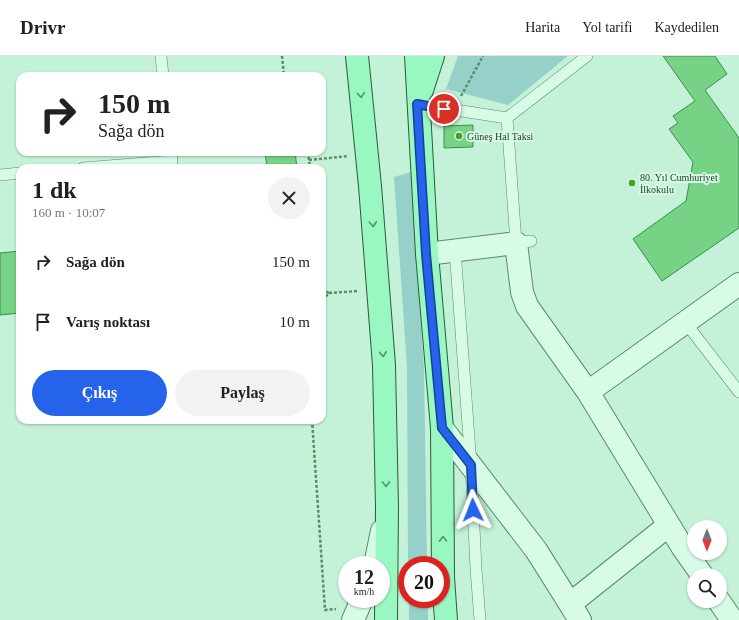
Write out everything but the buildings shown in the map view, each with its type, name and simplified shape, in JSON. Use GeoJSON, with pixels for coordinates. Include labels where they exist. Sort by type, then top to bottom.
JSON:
{"type":"FeatureCollection","features":[{"type":"Feature","properties":{"kind":"main road"},"geometry":{"type":"LineString","coordinates":[[357,56],[370,186],[384,365],[387,507],[386,620]]}},
{"type":"Feature","properties":{"kind":"main road"},"geometry":{"type":"LineString","coordinates":[[416,56],[417,104],[426,254],[442,428],[443,577],[446,620]]}},
{"type":"Feature","properties":{"kind":"main road"},"geometry":{"type":"LineString","coordinates":[[417,104],[433,56]]}},
{"type":"Feature","properties":{"kind":"street"},"geometry":{"type":"LineString","coordinates":[[426,254],[523,242],[522,292],[527,306],[588,392],[669,525],[697,568]]}},
{"type":"Feature","properties":{"kind":"street"},"geometry":{"type":"LineString","coordinates":[[588,392],[739,284]]}},
{"type":"Feature","properties":{"kind":"street"},"geometry":{"type":"LineString","coordinates":[[442,428],[536,550],[575,612],[669,525]]}},
{"type":"Feature","properties":{"kind":"street"},"geometry":{"type":"LineString","coordinates":[[377,556],[387,507]]}},
{"type":"Feature","properties":{"kind":"lane"},"geometry":{"type":"LineString","coordinates":[[161,56],[163,72]]}},
{"type":"Feature","properties":{"kind":"lane"},"geometry":{"type":"LineString","coordinates":[[417,104],[507,118],[587,56]]}},
{"type":"Feature","properties":{"kind":"lane"},"geometry":{"type":"LineString","coordinates":[[507,118],[523,242]]}},
{"type":"Feature","properties":{"kind":"lane"},"geometry":{"type":"LineString","coordinates":[[134,164],[172,161],[171,156]]}},
{"type":"Feature","properties":{"kind":"lane"},"geometry":{"type":"LineString","coordinates":[[0,175],[16,173]]}},
{"type":"Feature","properties":{"kind":"lane"},"geometry":{"type":"LineString","coordinates":[[455,250],[471,465],[480,620]]}},
{"type":"Feature","properties":{"kind":"lane"},"geometry":{"type":"LineString","coordinates":[[685,322],[739,392]]}},
{"type":"Feature","properties":{"kind":"path"},"geometry":{"type":"LineString","coordinates":[[282,56],[284,72]]}},
{"type":"Feature","properties":{"kind":"path"},"geometry":{"type":"LineString","coordinates":[[453,110],[483,56]]}},
{"type":"Feature","properties":{"kind":"path"},"geometry":{"type":"LineString","coordinates":[[308,156],[310,164]]}},
{"type":"Feature","properties":{"kind":"path"},"geometry":{"type":"LineString","coordinates":[[309,160],[349,156]]}},
{"type":"Feature","properties":{"kind":"path"},"geometry":{"type":"LineString","coordinates":[[326,291],[329,293],[361,291]]}},
{"type":"Feature","properties":{"kind":"path"},"geometry":{"type":"LineString","coordinates":[[326,296],[329,293]]}},
{"type":"Feature","properties":{"kind":"path"},"geometry":{"type":"LineString","coordinates":[[312,424],[325,610],[346,615]]}},
{"type":"Feature","properties":{"kind":"shaded area"},"geometry":{"type":"Polygon","coordinates":[[[458,56],[568,56],[508,105],[446,89],[458,56]]]}},
{"type":"Feature","properties":{"kind":"shaded area"},"geometry":{"type":"Polygon","coordinates":[[[411,172],[424,369],[427,556],[408,556],[407,367],[394,177],[411,172]]]}},
{"type":"Feature","properties":{"kind":"shaded area"},"geometry":{"type":"Polygon","coordinates":[[[409,608],[428,608],[428,620],[409,620],[409,608]]]}},
{"type":"Feature","properties":{"kind":"place","name":"Güneş Hal Taksi"},"geometry":{"type":"Point","coordinates":[459,136]}},
{"type":"Feature","properties":{"kind":"place","name":"80. Yıl Cumhuriyet İlkokulu"},"geometry":{"type":"Point","coordinates":[632,183]}},
{"type":"Feature","properties":{"kind":"route"},"geometry":{"type":"LineString","coordinates":[[444,109],[417,104],[426,254],[442,428],[471,465],[473,510]]}}]}
